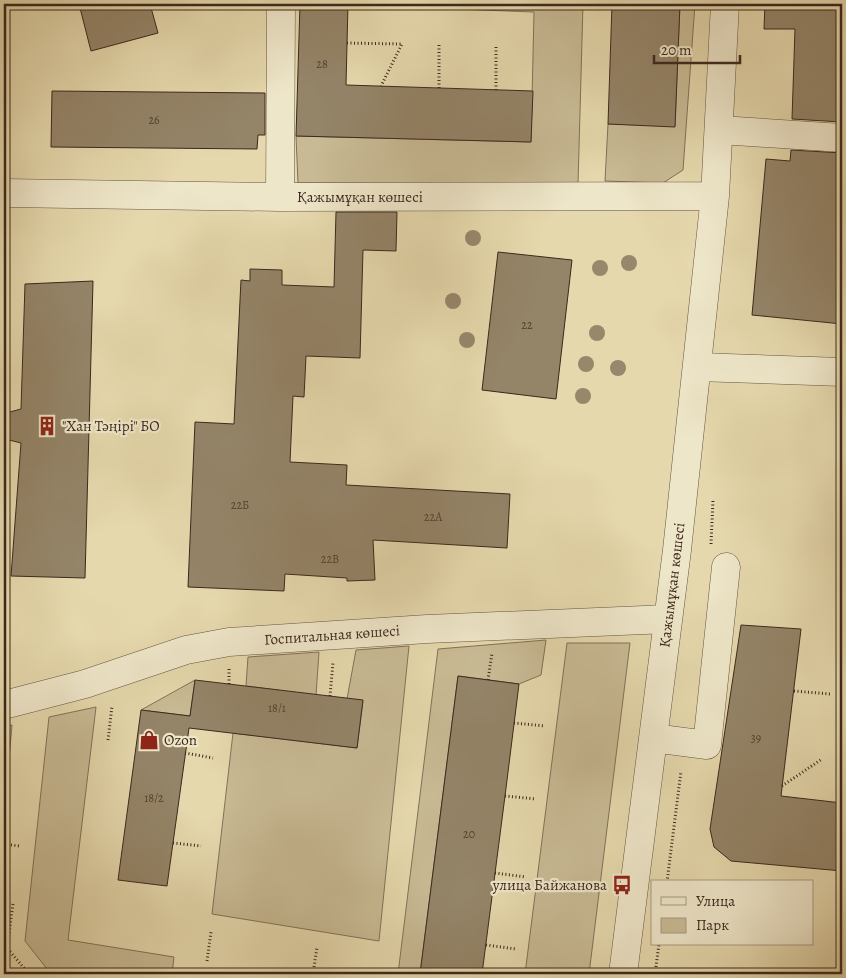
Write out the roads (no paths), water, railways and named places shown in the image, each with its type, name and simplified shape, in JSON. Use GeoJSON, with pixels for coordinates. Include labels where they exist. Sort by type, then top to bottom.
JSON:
{"type":"FeatureCollection","features":[{"type":"Feature","properties":{"kind":"street"},"geometry":{"type":"LineString","coordinates":[[280,197],[282,4]]}},
{"type":"Feature","properties":{"kind":"street","name":"Қажымұқан көшесі"},"geometry":{"type":"LineString","coordinates":[[622,974],[668,619],[697,367],[715,196],[720,130],[725,4]]}},
{"type":"Feature","properties":{"kind":"street"},"geometry":{"type":"LineString","coordinates":[[720,130],[842,138]]}},
{"type":"Feature","properties":{"kind":"street","name":"Қажымұқан көшесі"},"geometry":{"type":"LineString","coordinates":[[4,193],[280,197],[715,196]]}},
{"type":"Feature","properties":{"kind":"street"},"geometry":{"type":"LineString","coordinates":[[697,367],[842,372]]}},
{"type":"Feature","properties":{"kind":"street"},"geometry":{"type":"LineString","coordinates":[[653,738],[707,745],[726,567]]}},
{"type":"Feature","properties":{"kind":"street","name":"Госпитальная көшесі"},"geometry":{"type":"LineString","coordinates":[[4,705],[85,684],[186,650],[214,644],[427,628],[668,619]]}},
{"type":"Feature","properties":{"kind":"place","name":"\"Хан Тәңірі\" БО"},"geometry":{"type":"Point","coordinates":[47,426]}},
{"type":"Feature","properties":{"kind":"place","name":"Ozon"},"geometry":{"type":"Point","coordinates":[149,740]}},
{"type":"Feature","properties":{"kind":"place","name":"улица Байжанова"},"geometry":{"type":"Point","coordinates":[622,885]}}]}
